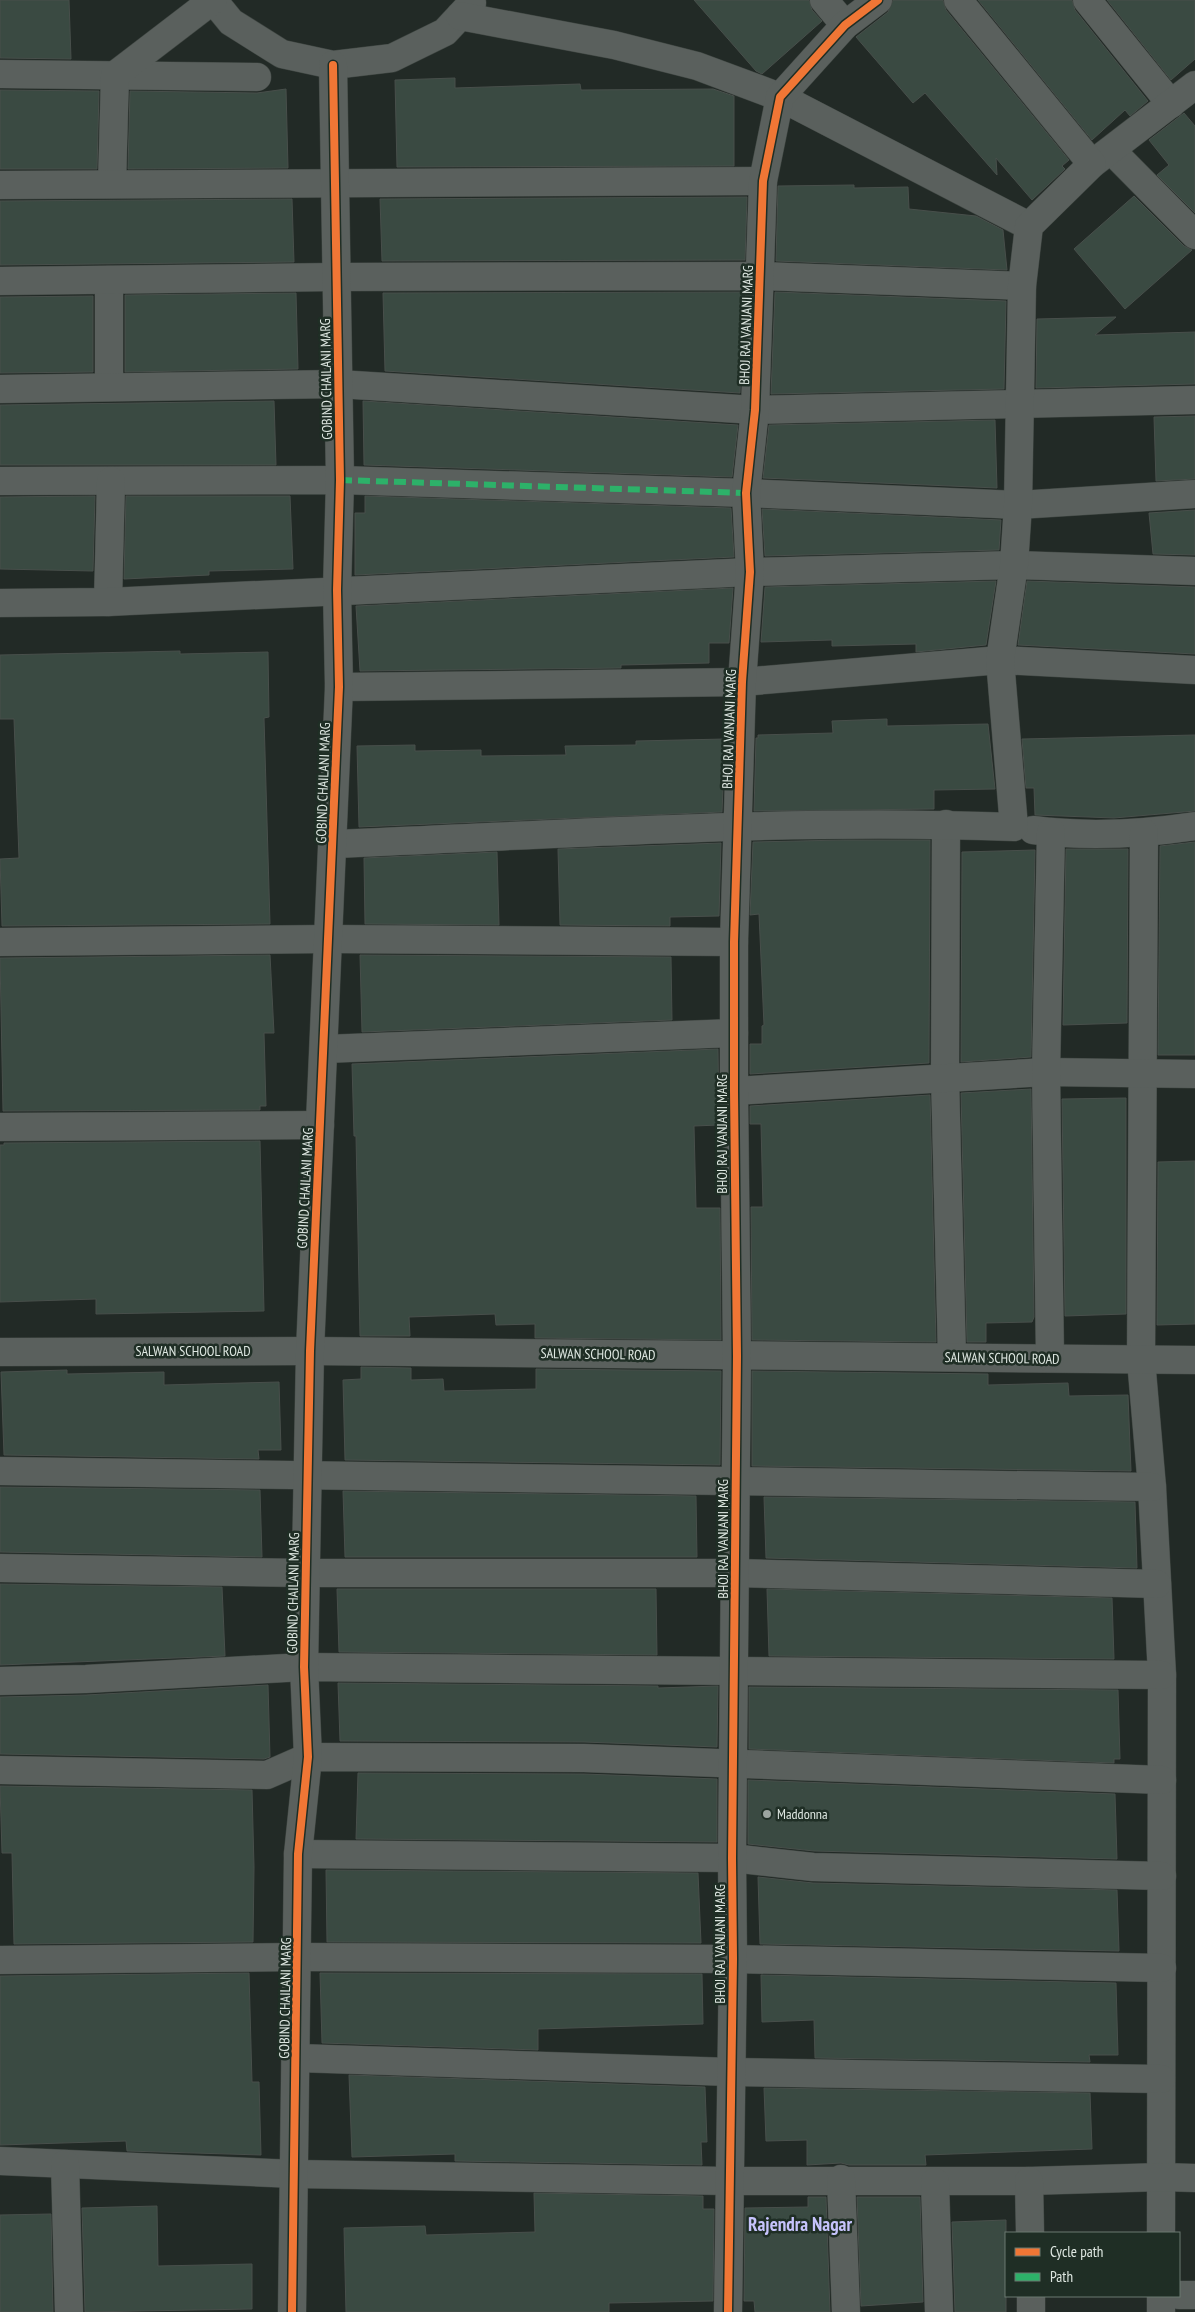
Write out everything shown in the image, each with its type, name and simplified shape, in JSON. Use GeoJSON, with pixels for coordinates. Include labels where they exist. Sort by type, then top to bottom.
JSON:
{"type":"FeatureCollection","features":[{"type":"Feature","properties":{"kind":"street"},"geometry":{"type":"LineString","coordinates":[[115,75],[213,0],[231,22],[282,54],[333,65],[392,58],[445,32],[468,8],[697,66],[780,97],[1029,226]]}},
{"type":"Feature","properties":{"kind":"street"},"geometry":{"type":"LineString","coordinates":[[824,0],[845,26]]}},
{"type":"Feature","properties":{"kind":"street"},"geometry":{"type":"LineString","coordinates":[[780,97],[845,26],[878,0]]}},
{"type":"Feature","properties":{"kind":"street"},"geometry":{"type":"LineString","coordinates":[[958,0],[1102,158],[1193,229]]}},
{"type":"Feature","properties":{"kind":"street"},"geometry":{"type":"LineString","coordinates":[[1087,0],[1171,104]]}},
{"type":"Feature","properties":{"kind":"street","name":"GOBIND CHAILANI MARG"},"geometry":{"type":"LineString","coordinates":[[292,2312],[297,2058],[298,1854],[308,1757],[304,1667],[310,1351],[339,687],[337,590],[340,480],[333,65]]}},
{"type":"Feature","properties":{"kind":"street"},"geometry":{"type":"LineString","coordinates":[[0,74],[257,77]]}},
{"type":"Feature","properties":{"kind":"street"},"geometry":{"type":"LineString","coordinates":[[112,184],[115,75]]}},
{"type":"Feature","properties":{"kind":"street"},"geometry":{"type":"LineString","coordinates":[[1014,827],[1000,660],[1014,566],[1021,404],[1022,286],[1029,226],[1102,158],[1195,85]]}},
{"type":"Feature","properties":{"kind":"street","name":"BHOJ RAJ VANJANI MARG"},"geometry":{"type":"LineString","coordinates":[[728,2312],[734,1959],[732,1858],[737,1356],[734,942],[742,682],[750,572],[746,493],[755,410],[763,181],[780,97]]}},
{"type":"Feature","properties":{"kind":"street"},"geometry":{"type":"LineString","coordinates":[[0,185],[763,181]]}},
{"type":"Feature","properties":{"kind":"street"},"geometry":{"type":"LineString","coordinates":[[0,281],[336,277],[760,276],[1022,286]]}},
{"type":"Feature","properties":{"kind":"street"},"geometry":{"type":"LineString","coordinates":[[109,280],[110,387]]}},
{"type":"Feature","properties":{"kind":"street"},"geometry":{"type":"LineString","coordinates":[[0,389],[338,384],[755,410],[1195,400]]}},
{"type":"Feature","properties":{"kind":"street"},"geometry":{"type":"LineString","coordinates":[[0,481],[340,480],[746,493],[1018,505],[1195,494]]}},
{"type":"Feature","properties":{"kind":"street"},"geometry":{"type":"LineString","coordinates":[[108,602],[111,481]]}},
{"type":"Feature","properties":{"kind":"street"},"geometry":{"type":"LineString","coordinates":[[0,603],[108,602],[750,572],[1014,566],[1195,571]]}},
{"type":"Feature","properties":{"kind":"street"},"geometry":{"type":"LineString","coordinates":[[339,687],[742,682],[1000,660],[1195,670]]}},
{"type":"Feature","properties":{"kind":"street"},"geometry":{"type":"LineString","coordinates":[[946,824],[945,1077],[952,1357]]}},
{"type":"Feature","properties":{"kind":"street"},"geometry":{"type":"LineString","coordinates":[[333,844],[738,827],[946,824],[1014,827],[1051,832],[1144,833],[1195,826]]}},
{"type":"Feature","properties":{"kind":"street"},"geometry":{"type":"LineString","coordinates":[[1050,1358],[1046,1072],[1051,832]]}},
{"type":"Feature","properties":{"kind":"street"},"geometry":{"type":"LineString","coordinates":[[1144,833],[1141,1360],[1152,1487],[1162,1674],[1161,2232]]}},
{"type":"Feature","properties":{"kind":"street"},"geometry":{"type":"LineString","coordinates":[[0,942],[329,939],[734,942]]}},
{"type":"Feature","properties":{"kind":"street"},"geometry":{"type":"LineString","coordinates":[[324,1049],[734,1033]]}},
{"type":"Feature","properties":{"kind":"street"},"geometry":{"type":"LineString","coordinates":[[734,1091],[1046,1072],[1195,1074]]}},
{"type":"Feature","properties":{"kind":"street"},"geometry":{"type":"LineString","coordinates":[[0,1127],[320,1124]]}},
{"type":"Feature","properties":{"kind":"street","name":"SALWAN SCHOOL ROAD"},"geometry":{"type":"LineString","coordinates":[[0,1352],[310,1351],[1195,1360]]}},
{"type":"Feature","properties":{"kind":"street"},"geometry":{"type":"LineString","coordinates":[[0,1471],[1152,1487]]}},
{"type":"Feature","properties":{"kind":"street"},"geometry":{"type":"LineString","coordinates":[[0,1568],[305,1573],[736,1573],[1157,1584]]}},
{"type":"Feature","properties":{"kind":"street"},"geometry":{"type":"LineString","coordinates":[[0,1681],[86,1680],[304,1667],[1162,1674]]}},
{"type":"Feature","properties":{"kind":"street"},"geometry":{"type":"LineString","coordinates":[[0,1770],[267,1775],[308,1757],[584,1758],[733,1762],[1162,1780]]}},
{"type":"Feature","properties":{"kind":"street"},"geometry":{"type":"LineString","coordinates":[[298,1854],[732,1858],[814,1867],[1162,1876]]}},
{"type":"Feature","properties":{"kind":"street"},"geometry":{"type":"LineString","coordinates":[[0,1960],[298,1957],[734,1959],[1162,1968]]}},
{"type":"Feature","properties":{"kind":"street"},"geometry":{"type":"LineString","coordinates":[[297,2058],[731,2072],[1161,2079]]}},
{"type":"Feature","properties":{"kind":"street"},"geometry":{"type":"LineString","coordinates":[[0,2161],[294,2174],[729,2180],[841,2179],[936,2182],[1162,2177],[1195,2178]]}},
{"type":"Feature","properties":{"kind":"street"},"geometry":{"type":"LineString","coordinates":[[65,2164],[69,2312]]}},
{"type":"Feature","properties":{"kind":"street"},"geometry":{"type":"LineString","coordinates":[[841,2179],[846,2312]]}},
{"type":"Feature","properties":{"kind":"street"},"geometry":{"type":"LineString","coordinates":[[1029,2181],[1030,2232]]}},
{"type":"Feature","properties":{"kind":"street"},"geometry":{"type":"LineString","coordinates":[[936,2182],[939,2312]]}},
{"type":"Feature","properties":{"kind":"street"},"geometry":{"type":"LineString","coordinates":[[1180,2295],[1195,2295]]}},
{"type":"Feature","properties":{"kind":"street"},"geometry":{"type":"LineString","coordinates":[[1031,2297],[1031,2312]]}},
{"type":"Feature","properties":{"kind":"street"},"geometry":{"type":"LineString","coordinates":[[1160,2312],[1161,2297]]}},
{"type":"Feature","properties":{"kind":"building"},"geometry":{"type":"Polygon","coordinates":[[[0,0],[69,0],[71,59],[0,58],[0,0]]]}},
{"type":"Feature","properties":{"kind":"building"},"geometry":{"type":"Polygon","coordinates":[[[694,0],[809,0],[812,10],[822,21],[762,74],[756,71],[694,0]]]}},
{"type":"Feature","properties":{"kind":"building"},"geometry":{"type":"Polygon","coordinates":[[[893,0],[943,0],[946,10],[1069,160],[1062,166],[1065,169],[1032,200],[996,158],[997,175],[925,93],[913,103],[856,37],[888,12],[893,0]]]}},
{"type":"Feature","properties":{"kind":"building"},"geometry":{"type":"Polygon","coordinates":[[[978,0],[1072,0],[1075,10],[1148,101],[1130,116],[1125,110],[1092,140],[978,0]]]}},
{"type":"Feature","properties":{"kind":"building"},"geometry":{"type":"Polygon","coordinates":[[[1107,0],[1195,0],[1195,59],[1171,80],[1107,0]]]}},
{"type":"Feature","properties":{"kind":"building"},"geometry":{"type":"Polygon","coordinates":[[[455,78],[455,88],[580,84],[581,90],[713,89],[734,96],[734,166],[397,167],[395,80],[455,78]]]}},
{"type":"Feature","properties":{"kind":"building"},"geometry":{"type":"Polygon","coordinates":[[[286,89],[288,168],[128,169],[130,91],[257,93],[286,89]]]}},
{"type":"Feature","properties":{"kind":"building"},"geometry":{"type":"Polygon","coordinates":[[[0,90],[99,91],[97,169],[0,169],[0,90]]]}},
{"type":"Feature","properties":{"kind":"building"},"geometry":{"type":"Polygon","coordinates":[[[1184,113],[1195,126],[1195,213],[1157,175],[1169,165],[1149,140],[1184,113]]]}},
{"type":"Feature","properties":{"kind":"building"},"geometry":{"type":"Polygon","coordinates":[[[854,185],[854,188],[908,187],[909,209],[976,216],[1003,230],[1007,270],[776,261],[778,186],[854,185]]]}},
{"type":"Feature","properties":{"kind":"building"},"geometry":{"type":"Polygon","coordinates":[[[1134,196],[1184,246],[1192,250],[1125,309],[1074,249],[1134,196]]]}},
{"type":"Feature","properties":{"kind":"building"},"geometry":{"type":"Polygon","coordinates":[[[747,197],[745,260],[382,261],[380,199],[747,197]]]}},
{"type":"Feature","properties":{"kind":"building"},"geometry":{"type":"Polygon","coordinates":[[[292,199],[294,262],[0,265],[0,201],[292,199]]]}},
{"type":"Feature","properties":{"kind":"building"},"geometry":{"type":"Polygon","coordinates":[[[744,292],[740,393],[385,371],[383,293],[744,292]]]}},
{"type":"Feature","properties":{"kind":"building"},"geometry":{"type":"Polygon","coordinates":[[[775,292],[1006,301],[1004,389],[771,394],[775,292]]]}},
{"type":"Feature","properties":{"kind":"building"},"geometry":{"type":"Polygon","coordinates":[[[296,293],[298,369],[125,372],[125,295],[296,293]]]}},
{"type":"Feature","properties":{"kind":"building"},"geometry":{"type":"Polygon","coordinates":[[[93,296],[93,372],[0,373],[0,297],[93,296]]]}},
{"type":"Feature","properties":{"kind":"building"},"geometry":{"type":"Polygon","coordinates":[[[1116,317],[1095,335],[1195,332],[1195,384],[1036,388],[1037,319],[1116,317]]]}},
{"type":"Feature","properties":{"kind":"building"},"geometry":{"type":"Polygon","coordinates":[[[274,401],[276,465],[0,465],[0,405],[274,401]]]}},
{"type":"Feature","properties":{"kind":"building"},"geometry":{"type":"Polygon","coordinates":[[[363,401],[738,425],[732,477],[364,465],[363,401]]]}},
{"type":"Feature","properties":{"kind":"building"},"geometry":{"type":"Polygon","coordinates":[[[1195,416],[1195,479],[1156,481],[1154,417],[1195,416]]]}},
{"type":"Feature","properties":{"kind":"building"},"geometry":{"type":"Polygon","coordinates":[[[995,420],[997,488],[763,478],[769,425],[995,420]]]}},
{"type":"Feature","properties":{"kind":"building"},"geometry":{"type":"Polygon","coordinates":[[[95,496],[93,571],[0,569],[0,497],[95,496]]]}},
{"type":"Feature","properties":{"kind":"building"},"geometry":{"type":"Polygon","coordinates":[[[126,496],[290,496],[293,569],[209,571],[209,575],[124,579],[126,496]]]}},
{"type":"Feature","properties":{"kind":"building"},"geometry":{"type":"Polygon","coordinates":[[[365,496],[731,508],[734,557],[355,575],[355,513],[365,513],[365,496]]]}},
{"type":"Feature","properties":{"kind":"building"},"geometry":{"type":"Polygon","coordinates":[[[762,509],[1001,520],[999,550],[765,556],[762,509]]]}},
{"type":"Feature","properties":{"kind":"building"},"geometry":{"type":"Polygon","coordinates":[[[1195,510],[1195,555],[1153,554],[1149,513],[1195,510]]]}},
{"type":"Feature","properties":{"kind":"building"},"geometry":{"type":"Polygon","coordinates":[[[996,581],[986,645],[916,652],[916,644],[832,646],[832,640],[761,642],[765,587],[996,581]]]}},
{"type":"Feature","properties":{"kind":"building"},"geometry":{"type":"Polygon","coordinates":[[[1027,581],[1195,587],[1195,654],[1018,645],[1027,581]]]}},
{"type":"Feature","properties":{"kind":"building"},"geometry":{"type":"Polygon","coordinates":[[[733,588],[729,643],[709,643],[709,663],[621,665],[621,668],[360,671],[356,606],[733,588]]]}},
{"type":"Feature","properties":{"kind":"building"},"geometry":{"type":"Polygon","coordinates":[[[180,651],[180,654],[268,652],[269,717],[264,718],[270,924],[2,926],[0,859],[19,858],[14,719],[0,719],[0,655],[180,651]]]}},
{"type":"Feature","properties":{"kind":"building"},"geometry":{"type":"Polygon","coordinates":[[[887,719],[887,726],[988,724],[995,789],[934,790],[934,809],[754,811],[756,738],[758,738],[758,735],[833,733],[832,721],[887,719]]]}},
{"type":"Feature","properties":{"kind":"building"},"geometry":{"type":"Polygon","coordinates":[[[1195,735],[1195,811],[1114,818],[1035,815],[1034,788],[1026,788],[1022,739],[1195,735]]]}},
{"type":"Feature","properties":{"kind":"building"},"geometry":{"type":"Polygon","coordinates":[[[725,739],[722,812],[359,827],[357,746],[415,745],[415,751],[481,750],[481,756],[566,755],[565,746],[636,745],[636,741],[725,739]]]}},
{"type":"Feature","properties":{"kind":"building"},"geometry":{"type":"Polygon","coordinates":[[[930,840],[929,1063],[750,1074],[750,1044],[762,1044],[762,1026],[764,1025],[759,914],[750,915],[753,842],[930,840]]]}},
{"type":"Feature","properties":{"kind":"building"},"geometry":{"type":"Polygon","coordinates":[[[1195,842],[1195,1055],[1158,1055],[1160,846],[1195,842]]]}},
{"type":"Feature","properties":{"kind":"building"},"geometry":{"type":"Polygon","coordinates":[[[721,843],[719,916],[670,917],[670,926],[560,925],[558,849],[721,843]]]}},
{"type":"Feature","properties":{"kind":"building"},"geometry":{"type":"Polygon","coordinates":[[[1066,849],[1128,849],[1127,1023],[1063,1025],[1066,849]]]}},
{"type":"Feature","properties":{"kind":"building"},"geometry":{"type":"Polygon","coordinates":[[[1035,850],[1031,1057],[961,1062],[962,852],[1035,850]]]}},
{"type":"Feature","properties":{"kind":"building"},"geometry":{"type":"Polygon","coordinates":[[[497,852],[499,925],[365,924],[364,858],[497,852]]]}},
{"type":"Feature","properties":{"kind":"building"},"geometry":{"type":"Polygon","coordinates":[[[270,955],[274,1033],[264,1033],[266,1106],[260,1106],[260,1110],[3,1111],[0,958],[270,955]]]}},
{"type":"Feature","properties":{"kind":"building"},"geometry":{"type":"Polygon","coordinates":[[[360,955],[671,957],[672,1020],[362,1032],[360,955]]]}},
{"type":"Feature","properties":{"kind":"building"},"geometry":{"type":"Polygon","coordinates":[[[718,1049],[719,1125],[694,1126],[696,1208],[720,1208],[721,1340],[535,1338],[535,1324],[496,1325],[495,1314],[409,1317],[410,1336],[360,1336],[356,1136],[354,1136],[352,1064],[718,1049]]]}},
{"type":"Feature","properties":{"kind":"building"},"geometry":{"type":"Polygon","coordinates":[[[1031,1089],[1034,1317],[1032,1322],[986,1323],[986,1342],[967,1342],[961,1093],[1031,1089]]]}},
{"type":"Feature","properties":{"kind":"building"},"geometry":{"type":"Polygon","coordinates":[[[930,1095],[936,1342],[752,1340],[751,1207],[763,1207],[761,1124],[750,1124],[750,1106],[930,1095]]]}},
{"type":"Feature","properties":{"kind":"building"},"geometry":{"type":"Polygon","coordinates":[[[1126,1098],[1126,1314],[1065,1316],[1062,1099],[1126,1098]]]}},
{"type":"Feature","properties":{"kind":"building"},"geometry":{"type":"Polygon","coordinates":[[[260,1141],[264,1311],[96,1314],[96,1299],[0,1302],[0,1145],[4,1145],[4,1143],[260,1141]]]}},
{"type":"Feature","properties":{"kind":"building"},"geometry":{"type":"Polygon","coordinates":[[[1195,1161],[1195,1324],[1157,1325],[1158,1162],[1195,1161]]]}},
{"type":"Feature","properties":{"kind":"building"},"geometry":{"type":"Polygon","coordinates":[[[361,1367],[411,1368],[411,1380],[443,1379],[444,1391],[536,1389],[536,1369],[721,1371],[720,1465],[345,1460],[343,1380],[361,1379],[361,1367]]]}},
{"type":"Feature","properties":{"kind":"building"},"geometry":{"type":"Polygon","coordinates":[[[67,1370],[67,1374],[164,1372],[164,1385],[279,1382],[281,1450],[258,1450],[259,1459],[4,1455],[1,1372],[67,1370]]]}},
{"type":"Feature","properties":{"kind":"building"},"geometry":{"type":"Polygon","coordinates":[[[752,1371],[988,1374],[988,1385],[1068,1383],[1069,1396],[1128,1395],[1131,1471],[752,1466],[752,1371]]]}},
{"type":"Feature","properties":{"kind":"building"},"geometry":{"type":"Polygon","coordinates":[[[0,1487],[260,1490],[262,1557],[0,1552],[0,1487]]]}},
{"type":"Feature","properties":{"kind":"building"},"geometry":{"type":"Polygon","coordinates":[[[343,1491],[696,1496],[697,1557],[345,1557],[343,1491]]]}},
{"type":"Feature","properties":{"kind":"building"},"geometry":{"type":"Polygon","coordinates":[[[764,1497],[1135,1502],[1137,1568],[766,1558],[764,1497]]]}},
{"type":"Feature","properties":{"kind":"building"},"geometry":{"type":"Polygon","coordinates":[[[0,1584],[222,1587],[225,1656],[0,1665],[0,1584]]]}},
{"type":"Feature","properties":{"kind":"building"},"geometry":{"type":"Polygon","coordinates":[[[337,1589],[656,1589],[657,1655],[339,1652],[337,1589]]]}},
{"type":"Feature","properties":{"kind":"building"},"geometry":{"type":"Polygon","coordinates":[[[767,1589],[1112,1598],[1114,1659],[769,1656],[767,1589]]]}},
{"type":"Feature","properties":{"kind":"building"},"geometry":{"type":"Polygon","coordinates":[[[338,1683],[658,1686],[658,1688],[718,1686],[717,1747],[584,1742],[340,1741],[338,1683]]]}},
{"type":"Feature","properties":{"kind":"building"},"geometry":{"type":"Polygon","coordinates":[[[268,1685],[270,1757],[264,1759],[0,1754],[0,1697],[86,1695],[268,1685]]]}},
{"type":"Feature","properties":{"kind":"building"},"geometry":{"type":"Polygon","coordinates":[[[749,1687],[1118,1690],[1120,1759],[1114,1759],[1114,1763],[749,1749],[749,1687]]]}},
{"type":"Feature","properties":{"kind":"building"},"geometry":{"type":"Polygon","coordinates":[[[358,1773],[584,1774],[717,1779],[717,1842],[356,1839],[358,1773]]]}},
{"type":"Feature","properties":{"kind":"building"},"geometry":{"type":"Polygon","coordinates":[[[748,1780],[1115,1794],[1117,1859],[814,1851],[748,1844],[748,1780]]]}},
{"type":"Feature","properties":{"kind":"building"},"geometry":{"type":"Polygon","coordinates":[[[0,1786],[252,1790],[253,1942],[14,1944],[12,1853],[2,1853],[0,1786]]]}},
{"type":"Feature","properties":{"kind":"building"},"geometry":{"type":"Polygon","coordinates":[[[326,1870],[698,1873],[701,1943],[327,1942],[326,1870]]]}},
{"type":"Feature","properties":{"kind":"building"},"geometry":{"type":"Polygon","coordinates":[[[758,1877],[813,1883],[1117,1890],[1119,1951],[760,1944],[758,1877]]]}},
{"type":"Feature","properties":{"kind":"building"},"geometry":{"type":"Polygon","coordinates":[[[249,1973],[252,2082],[259,2082],[261,2155],[127,2151],[126,2141],[0,2145],[0,1976],[249,1973]]]}},
{"type":"Feature","properties":{"kind":"building"},"geometry":{"type":"Polygon","coordinates":[[[320,1973],[702,1974],[703,2024],[538,2029],[538,2050],[322,2043],[320,1973]]]}},
{"type":"Feature","properties":{"kind":"building"},"geometry":{"type":"Polygon","coordinates":[[[761,1975],[1116,1983],[1118,2055],[1089,2055],[1090,2062],[815,2058],[814,2020],[762,2022],[761,1975]]]}},
{"type":"Feature","properties":{"kind":"building"},"geometry":{"type":"Polygon","coordinates":[[[349,2075],[705,2087],[707,2142],[701,2142],[702,2165],[455,2161],[455,2154],[352,2157],[349,2075]]]}},
{"type":"Feature","properties":{"kind":"building"},"geometry":{"type":"Polygon","coordinates":[[[764,2088],[1090,2093],[1092,2149],[925,2155],[926,2165],[849,2165],[841,2163],[807,2165],[807,2140],[766,2141],[764,2088]]]}},
{"type":"Feature","properties":{"kind":"building"},"geometry":{"type":"Polygon","coordinates":[[[534,2193],[703,2196],[703,2209],[714,2209],[713,2301],[609,2303],[609,2312],[346,2312],[344,2228],[425,2226],[426,2235],[535,2232],[534,2193]]]}},
{"type":"Feature","properties":{"kind":"building"},"geometry":{"type":"Polygon","coordinates":[[[808,2197],[826,2197],[830,2312],[755,2312],[754,2301],[744,2301],[745,2208],[808,2207],[808,2197]]]}},
{"type":"Feature","properties":{"kind":"building"},"geometry":{"type":"Polygon","coordinates":[[[857,2197],[920,2197],[923,2302],[861,2306],[857,2197]]]}},
{"type":"Feature","properties":{"kind":"building"},"geometry":{"type":"Polygon","coordinates":[[[157,2206],[158,2266],[252,2264],[252,2309],[85,2312],[82,2208],[157,2206]]]}},
{"type":"Feature","properties":{"kind":"building"},"geometry":{"type":"Polygon","coordinates":[[[51,2214],[53,2312],[0,2312],[0,2215],[51,2214]]]}},
{"type":"Feature","properties":{"kind":"building"},"geometry":{"type":"Polygon","coordinates":[[[1006,2220],[1006,2312],[955,2312],[952,2222],[1006,2220]]]}},
{"type":"Feature","properties":{"kind":"marked path"},"geometry":{"type":"LineString","coordinates":[[340,480],[746,493]]}},
{"type":"Feature","properties":{"kind":"cycle path"},"geometry":{"type":"LineString","coordinates":[[728,2312],[733,1959],[732,1858],[737,1356],[734,942],[742,682],[750,572],[746,493],[755,410],[763,181],[780,97],[845,25],[878,0]]}},
{"type":"Feature","properties":{"kind":"cycle path"},"geometry":{"type":"LineString","coordinates":[[292,2312],[298,1854],[308,1757],[304,1667],[310,1351],[339,687],[337,590],[340,480],[333,65]]}},
{"type":"Feature","properties":{"kind":"place","name":"Maddonna"},"geometry":{"type":"Point","coordinates":[767,1814]}},
{"type":"Feature","properties":{"kind":"district","name":"Rajendra Nagar"},"geometry":{"type":"Point","coordinates":[800,2224]}}]}
